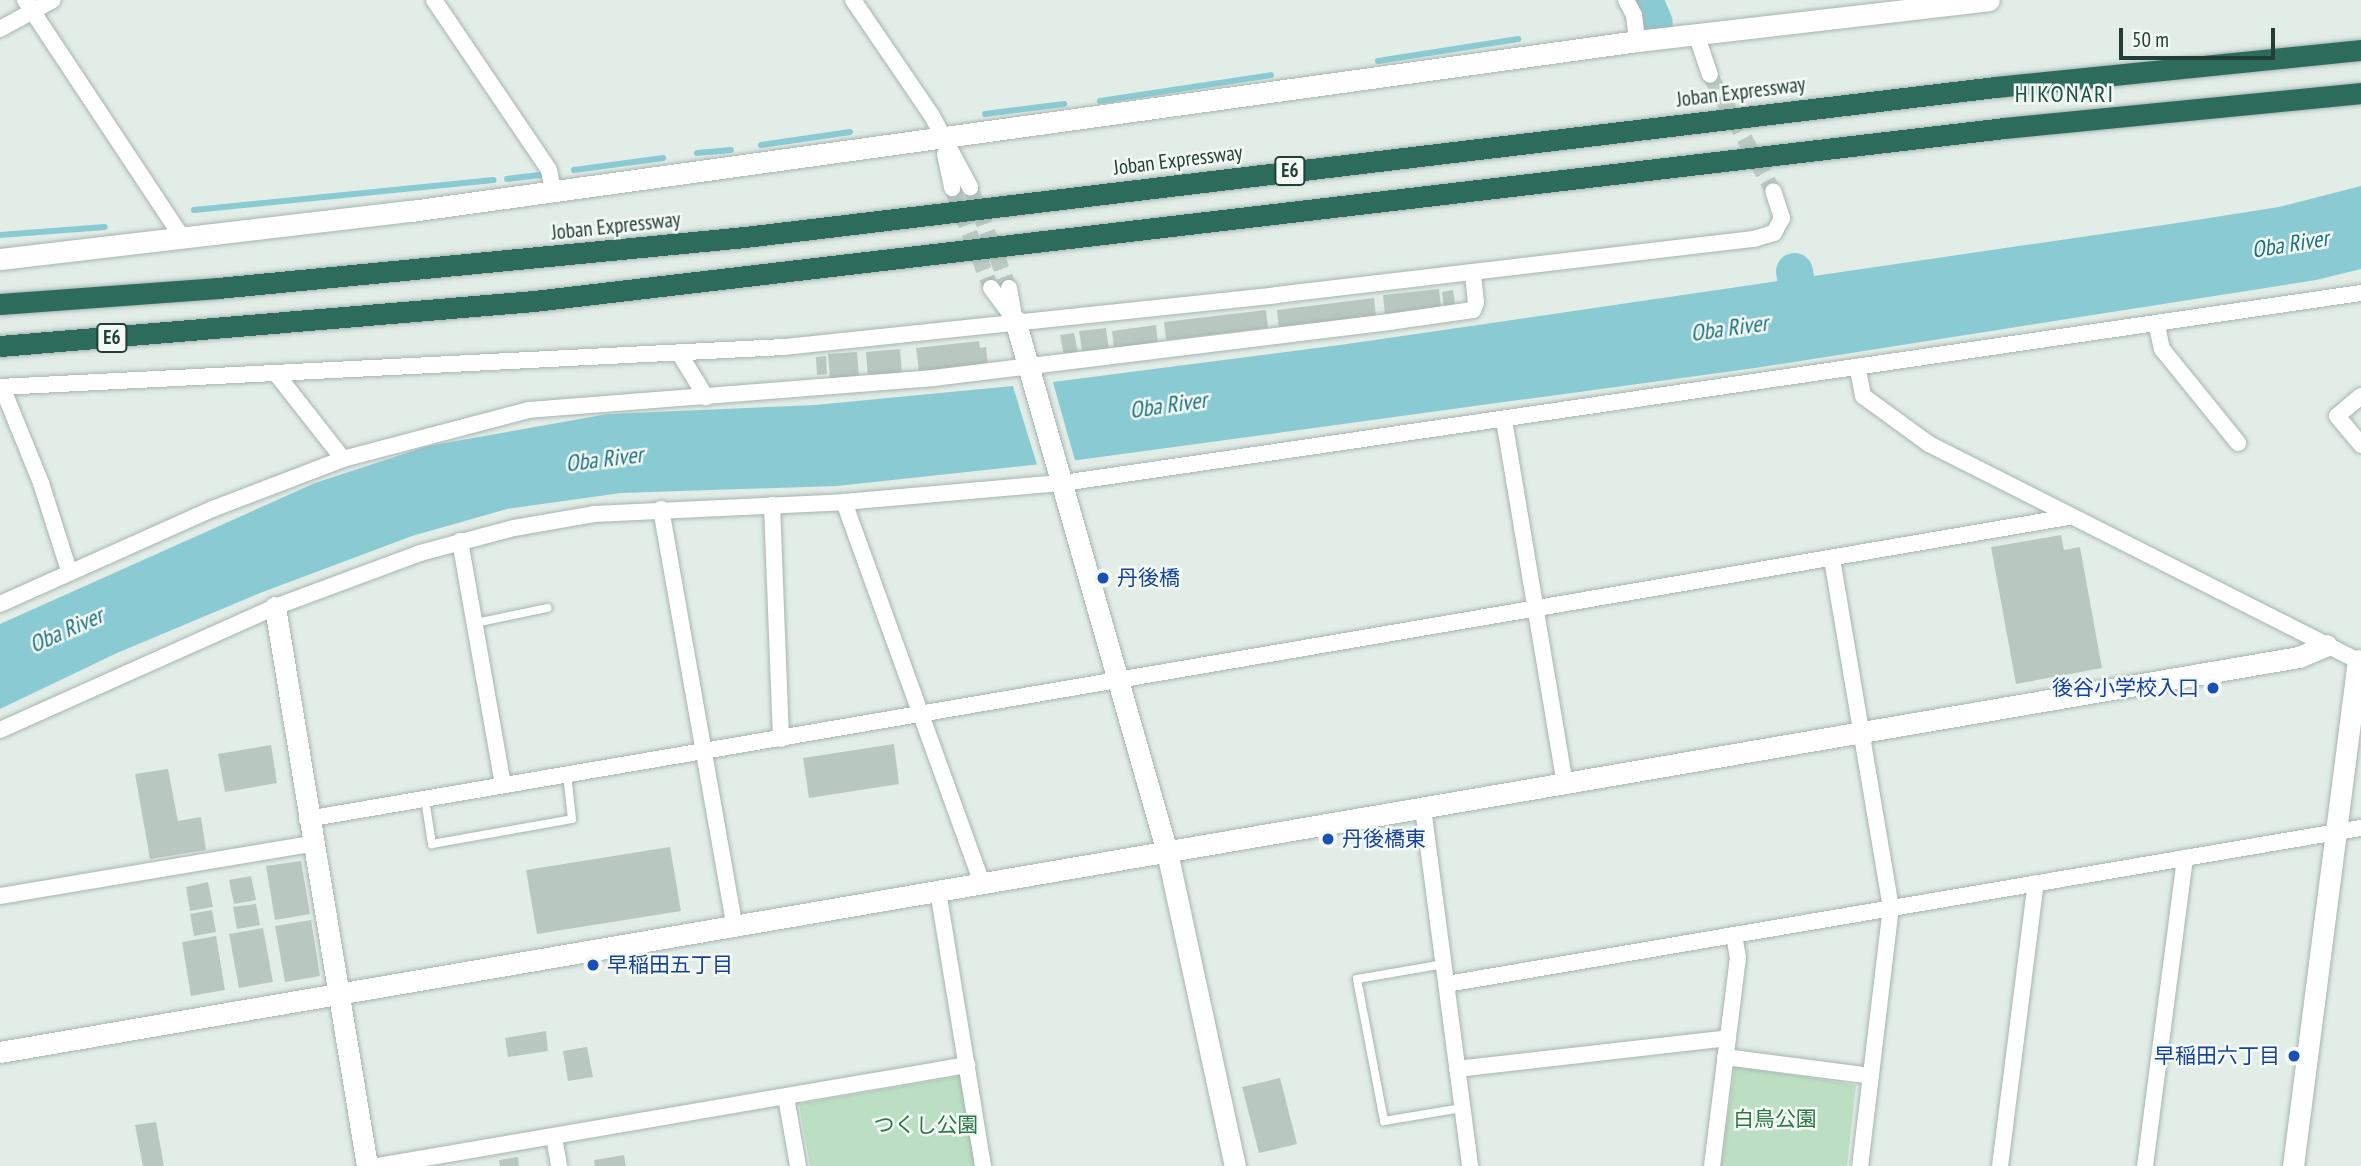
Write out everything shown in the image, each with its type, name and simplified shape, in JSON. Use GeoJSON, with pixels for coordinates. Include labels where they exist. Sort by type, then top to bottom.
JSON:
{"type":"FeatureCollection","features":[{"type":"Feature","properties":{"kind":"highway","name":"Joban Expressway"},"geometry":{"type":"LineString","coordinates":[[0,304],[218,288],[745,237],[1996,87],[2361,50]]}},
{"type":"Feature","properties":{"kind":"highway","name":"E6"},"geometry":{"type":"LineString","coordinates":[[0,346],[534,301],[2004,128],[2361,93]]}},
{"type":"Feature","properties":{"kind":"street"},"geometry":{"type":"LineString","coordinates":[[0,29],[29,6],[53,0]]}},
{"type":"Feature","properties":{"kind":"street"},"geometry":{"type":"LineString","coordinates":[[434,0],[549,170],[553,191]]}},
{"type":"Feature","properties":{"kind":"street"},"geometry":{"type":"LineString","coordinates":[[853,0],[883,40],[970,187]]}},
{"type":"Feature","properties":{"kind":"street"},"geometry":{"type":"LineString","coordinates":[[1626,0],[1634,15],[1637,41]]}},
{"type":"Feature","properties":{"kind":"street"},"geometry":{"type":"LineString","coordinates":[[0,259],[184,240],[1637,41],[1989,0]]}},
{"type":"Feature","properties":{"kind":"street"},"geometry":{"type":"LineString","coordinates":[[29,6],[184,240]]}},
{"type":"Feature","properties":{"kind":"street"},"geometry":{"type":"LineString","coordinates":[[1696,34],[1710,75]]}},
{"type":"Feature","properties":{"kind":"street"},"geometry":{"type":"LineString","coordinates":[[942,138],[953,188]]}},
{"type":"Feature","properties":{"kind":"street"},"geometry":{"type":"LineString","coordinates":[[69,571],[41,483],[1,387],[219,374],[278,376],[784,347],[1473,272],[1754,239],[1774,233],[1782,218],[1773,191]]}},
{"type":"Feature","properties":{"kind":"street"},"geometry":{"type":"LineString","coordinates":[[0,604],[69,571],[343,459],[528,410],[636,398],[706,397],[1030,371],[1473,310],[1476,303],[1473,272]]}},
{"type":"Feature","properties":{"kind":"street"},"geometry":{"type":"LineString","coordinates":[[991,288],[1015,320]]}},
{"type":"Feature","properties":{"kind":"street"},"geometry":{"type":"LineString","coordinates":[[1009,288],[1015,320],[1167,852],[1235,1166]]}},
{"type":"Feature","properties":{"kind":"street"},"geometry":{"type":"LineString","coordinates":[[0,730],[275,607],[460,541],[594,514],[844,502],[1061,478],[1858,370],[2157,327],[2361,293]]}},
{"type":"Feature","properties":{"kind":"street"},"geometry":{"type":"LineString","coordinates":[[2157,327],[2162,349],[2238,443]]}},
{"type":"Feature","properties":{"kind":"street"},"geometry":{"type":"LineString","coordinates":[[679,353],[706,397]]}},
{"type":"Feature","properties":{"kind":"street"},"geometry":{"type":"LineString","coordinates":[[1858,370],[1863,396],[1929,444],[2069,517],[2360,661],[2335,832],[2293,1166]]}},
{"type":"Feature","properties":{"kind":"street"},"geometry":{"type":"LineString","coordinates":[[278,376],[343,459]]}},
{"type":"Feature","properties":{"kind":"street"},"geometry":{"type":"LineString","coordinates":[[2361,396],[2337,416],[2361,445]]}},
{"type":"Feature","properties":{"kind":"street"},"geometry":{"type":"LineString","coordinates":[[1504,420],[1565,784]]}},
{"type":"Feature","properties":{"kind":"street"},"geometry":{"type":"LineString","coordinates":[[844,502],[982,883]]}},
{"type":"Feature","properties":{"kind":"street"},"geometry":{"type":"LineString","coordinates":[[772,505],[781,739]]}},
{"type":"Feature","properties":{"kind":"street"},"geometry":{"type":"LineString","coordinates":[[661,509],[734,925]]}},
{"type":"Feature","properties":{"kind":"street"},"geometry":{"type":"LineString","coordinates":[[307,819],[2069,517]]}},
{"type":"Feature","properties":{"kind":"street"},"geometry":{"type":"LineString","coordinates":[[460,541],[503,785]]}},
{"type":"Feature","properties":{"kind":"street"},"geometry":{"type":"LineString","coordinates":[[1832,559],[1891,907],[1860,1166]]}},
{"type":"Feature","properties":{"kind":"street"},"geometry":{"type":"LineString","coordinates":[[275,607],[307,819],[367,1166]]}},
{"type":"Feature","properties":{"kind":"street"},"geometry":{"type":"LineString","coordinates":[[0,1052],[2299,657],[2327,645]]}},
{"type":"Feature","properties":{"kind":"street"},"geometry":{"type":"LineString","coordinates":[[1423,808],[1470,1166]]}},
{"type":"Feature","properties":{"kind":"street"},"geometry":{"type":"LineString","coordinates":[[1447,984],[2361,828]]}},
{"type":"Feature","properties":{"kind":"street"},"geometry":{"type":"LineString","coordinates":[[0,896],[312,844]]}},
{"type":"Feature","properties":{"kind":"street"},"geometry":{"type":"LineString","coordinates":[[2145,1166],[2185,858]]}},
{"type":"Feature","properties":{"kind":"street"},"geometry":{"type":"LineString","coordinates":[[2000,1166],[2036,883]]}},
{"type":"Feature","properties":{"kind":"street"},"geometry":{"type":"LineString","coordinates":[[938,891],[983,1166]]}},
{"type":"Feature","properties":{"kind":"street"},"geometry":{"type":"LineString","coordinates":[[1712,1166],[1738,958],[1734,935]]}},
{"type":"Feature","properties":{"kind":"street"},"geometry":{"type":"LineString","coordinates":[[1457,1069],[1728,1038]]}},
{"type":"Feature","properties":{"kind":"street"},"geometry":{"type":"LineString","coordinates":[[1725,1057],[1871,1076]]}},
{"type":"Feature","properties":{"kind":"street"},"geometry":{"type":"LineString","coordinates":[[377,1166],[967,1065]]}},
{"type":"Feature","properties":{"kind":"street"},"geometry":{"type":"LineString","coordinates":[[786,1097],[797,1166]]}},
{"type":"Feature","properties":{"kind":"street"},"geometry":{"type":"LineString","coordinates":[[554,1137],[559,1166]]}},
{"type":"Feature","properties":{"kind":"lane"},"geometry":{"type":"LineString","coordinates":[[475,623],[547,608]]}},
{"type":"Feature","properties":{"kind":"lane"},"geometry":{"type":"LineString","coordinates":[[425,799],[432,844],[547,824],[572,819],[567,774]]}},
{"type":"Feature","properties":{"kind":"lane"},"geometry":{"type":"LineString","coordinates":[[1444,964],[1357,979],[1384,1121],[1462,1108]]}},
{"type":"Feature","properties":{"kind":"green space","name":"白鳥公園"},"geometry":{"type":"Polygon","coordinates":[[[1735,1066],[1856,1085],[1847,1166],[1721,1166],[1735,1066]]]}},
{"type":"Feature","properties":{"kind":"green space","name":"つくし公園"},"geometry":{"type":"Polygon","coordinates":[[[961,1076],[975,1166],[810,1166],[799,1104],[961,1076]]]}},
{"type":"Feature","properties":{"kind":"water","name":"Oba River"},"geometry":{"type":"Polygon","coordinates":[[[2361,186],[2361,269],[2316,280],[1755,368],[1078,460],[837,486],[621,493],[507,509],[412,536],[260,593],[117,653],[0,709],[0,624],[315,483],[428,446],[608,414],[815,405],[1053,382],[1340,345],[2177,223],[2279,207],[2361,186]]]}},
{"type":"Feature","properties":{"kind":"pier"},"geometry":{"type":"Polygon","coordinates":[[[1052,379],[1076,464],[1038,468],[1012,383],[1052,379]]]}},
{"type":"Feature","properties":{"kind":"building"},"geometry":{"type":"Polygon","coordinates":[[[1439,289],[1441,308],[1385,314],[1383,295],[1439,289]]]}},
{"type":"Feature","properties":{"kind":"building"},"geometry":{"type":"Polygon","coordinates":[[[1453,290],[1455,305],[1444,307],[1442,292],[1453,290]]]}},
{"type":"Feature","properties":{"kind":"building"},"geometry":{"type":"Polygon","coordinates":[[[1374,298],[1376,317],[1279,330],[1277,310],[1374,298]]]}},
{"type":"Feature","properties":{"kind":"building"},"geometry":{"type":"Polygon","coordinates":[[[1266,310],[1268,328],[1166,340],[1164,322],[1266,310]]]}},
{"type":"Feature","properties":{"kind":"building"},"geometry":{"type":"Polygon","coordinates":[[[1156,325],[1158,343],[1114,348],[1112,331],[1156,325]]]}},
{"type":"Feature","properties":{"kind":"building"},"geometry":{"type":"Polygon","coordinates":[[[1106,328],[1109,350],[1086,354],[1082,350],[1079,331],[1106,328]]]}},
{"type":"Feature","properties":{"kind":"building"},"geometry":{"type":"Polygon","coordinates":[[[1074,333],[1078,353],[1064,356],[1060,335],[1074,333]]]}},
{"type":"Feature","properties":{"kind":"building"},"geometry":{"type":"Polygon","coordinates":[[[979,341],[980,348],[986,347],[988,365],[919,371],[916,348],[979,341]]]}},
{"type":"Feature","properties":{"kind":"building"},"geometry":{"type":"Polygon","coordinates":[[[900,349],[902,374],[868,377],[866,352],[900,349]]]}},
{"type":"Feature","properties":{"kind":"building"},"geometry":{"type":"Polygon","coordinates":[[[857,352],[859,376],[830,379],[828,354],[857,352]]]}},
{"type":"Feature","properties":{"kind":"building"},"geometry":{"type":"Polygon","coordinates":[[[826,356],[827,374],[817,375],[816,357],[826,356]]]}},
{"type":"Feature","properties":{"kind":"building"},"geometry":{"type":"Polygon","coordinates":[[[2061,535],[2064,550],[2080,547],[2102,668],[2016,684],[1991,547],[2061,535]]]}},
{"type":"Feature","properties":{"kind":"building"},"geometry":{"type":"Polygon","coordinates":[[[894,744],[899,784],[809,798],[803,758],[894,744]]]}},
{"type":"Feature","properties":{"kind":"building"},"geometry":{"type":"Polygon","coordinates":[[[271,745],[277,783],[225,792],[218,754],[271,745]]]}},
{"type":"Feature","properties":{"kind":"building"},"geometry":{"type":"Polygon","coordinates":[[[168,769],[178,821],[201,817],[206,850],[150,859],[135,774],[168,769]]]}},
{"type":"Feature","properties":{"kind":"building"},"geometry":{"type":"Polygon","coordinates":[[[670,847],[681,911],[537,934],[526,870],[670,847]]]}},
{"type":"Feature","properties":{"kind":"building"},"geometry":{"type":"Polygon","coordinates":[[[301,861],[310,914],[275,920],[266,866],[301,861]]]}},
{"type":"Feature","properties":{"kind":"building"},"geometry":{"type":"Polygon","coordinates":[[[251,876],[256,900],[234,904],[229,880],[251,876]]]}},
{"type":"Feature","properties":{"kind":"building"},"geometry":{"type":"Polygon","coordinates":[[[208,882],[213,907],[190,911],[186,887],[208,882]]]}},
{"type":"Feature","properties":{"kind":"building"},"geometry":{"type":"Polygon","coordinates":[[[256,904],[260,925],[237,929],[233,907],[256,904]]]}},
{"type":"Feature","properties":{"kind":"building"},"geometry":{"type":"Polygon","coordinates":[[[212,910],[216,932],[194,936],[190,914],[212,910]]]}},
{"type":"Feature","properties":{"kind":"building"},"geometry":{"type":"Polygon","coordinates":[[[311,920],[320,976],[285,982],[275,926],[311,920]]]}},
{"type":"Feature","properties":{"kind":"building"},"geometry":{"type":"Polygon","coordinates":[[[263,928],[273,982],[239,988],[229,934],[263,928]]]}},
{"type":"Feature","properties":{"kind":"building"},"geometry":{"type":"Polygon","coordinates":[[[216,936],[225,990],[191,996],[182,942],[216,936]]]}},
{"type":"Feature","properties":{"kind":"building"},"geometry":{"type":"Polygon","coordinates":[[[546,1031],[548,1051],[508,1057],[505,1038],[546,1031]]]}},
{"type":"Feature","properties":{"kind":"building"},"geometry":{"type":"Polygon","coordinates":[[[587,1047],[593,1077],[568,1081],[563,1051],[587,1047]]]}},
{"type":"Feature","properties":{"kind":"building"},"geometry":{"type":"Polygon","coordinates":[[[1280,1078],[1297,1144],[1259,1153],[1242,1087],[1280,1078]]]}},
{"type":"Feature","properties":{"kind":"building"},"geometry":{"type":"Polygon","coordinates":[[[156,1122],[164,1166],[143,1166],[135,1125],[156,1122]]]}},
{"type":"Feature","properties":{"kind":"building"},"geometry":{"type":"Polygon","coordinates":[[[624,1155],[626,1166],[595,1166],[594,1160],[624,1155]]]}},
{"type":"Feature","properties":{"kind":"building"},"geometry":{"type":"Polygon","coordinates":[[[518,1157],[519,1166],[500,1166],[499,1160],[518,1157]]]}},
{"type":"Feature","properties":{"kind":"waterway"},"geometry":{"type":"LineString","coordinates":[[1644,0],[1654,22]]}},
{"type":"Feature","properties":{"kind":"waterway"},"geometry":{"type":"LineString","coordinates":[[1378,61],[1518,39]]}},
{"type":"Feature","properties":{"kind":"waterway"},"geometry":{"type":"LineString","coordinates":[[1100,101],[1271,75]]}},
{"type":"Feature","properties":{"kind":"waterway"},"geometry":{"type":"LineString","coordinates":[[985,114],[1064,104]]}},
{"type":"Feature","properties":{"kind":"waterway"},"geometry":{"type":"LineString","coordinates":[[761,145],[850,132]]}},
{"type":"Feature","properties":{"kind":"waterway"},"geometry":{"type":"LineString","coordinates":[[697,153],[731,150]]}},
{"type":"Feature","properties":{"kind":"waterway"},"geometry":{"type":"LineString","coordinates":[[574,170],[663,158]]}},
{"type":"Feature","properties":{"kind":"waterway"},"geometry":{"type":"LineString","coordinates":[[507,179],[540,175]]}},
{"type":"Feature","properties":{"kind":"waterway"},"geometry":{"type":"LineString","coordinates":[[194,210],[493,180]]}},
{"type":"Feature","properties":{"kind":"waterway"},"geometry":{"type":"LineString","coordinates":[[0,235],[105,227]]}},
{"type":"Feature","properties":{"kind":"waterway"},"geometry":{"type":"LineString","coordinates":[[1794,271],[1802,318]]}},
{"type":"Feature","properties":{"kind":"tunnel"},"geometry":{"type":"LineString","coordinates":[[1710,75],[1773,191]]}},
{"type":"Feature","properties":{"kind":"tunnel"},"geometry":{"type":"LineString","coordinates":[[970,187],[1009,288]]}},
{"type":"Feature","properties":{"kind":"tunnel"},"geometry":{"type":"LineString","coordinates":[[952,188],[991,288]]}},
{"type":"Feature","properties":{"kind":"place","name":"丹後橋"},"geometry":{"type":"Point","coordinates":[1103,578]}},
{"type":"Feature","properties":{"kind":"place","name":"後谷小学校入口"},"geometry":{"type":"Point","coordinates":[2213,688]}},
{"type":"Feature","properties":{"kind":"place","name":"丹後橋東"},"geometry":{"type":"Point","coordinates":[1328,839]}},
{"type":"Feature","properties":{"kind":"place","name":"早稲田五丁目"},"geometry":{"type":"Point","coordinates":[593,965]}},
{"type":"Feature","properties":{"kind":"place","name":"早稲田六丁目"},"geometry":{"type":"Point","coordinates":[2294,1056]}},
{"type":"Feature","properties":{"kind":"district","name":"HIKONARI"},"geometry":{"type":"Point","coordinates":[2065,94]}}]}
